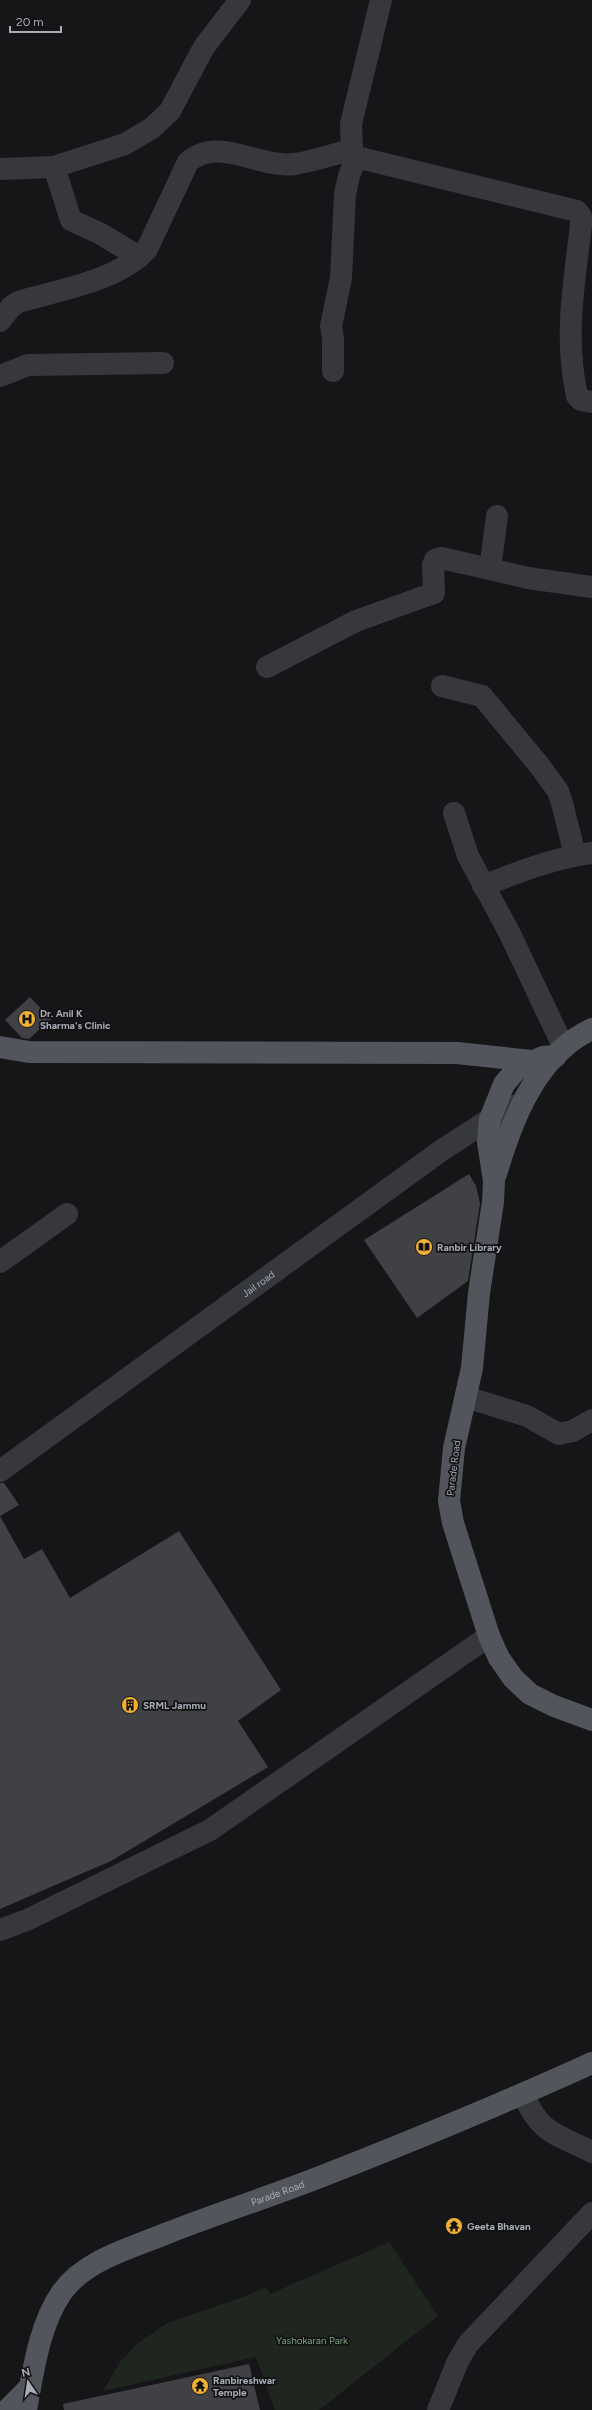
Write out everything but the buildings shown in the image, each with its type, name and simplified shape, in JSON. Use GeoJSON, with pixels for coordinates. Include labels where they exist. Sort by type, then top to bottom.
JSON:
{"type":"FeatureCollection","features":[{"type":"Feature","properties":{"kind":"main road"},"geometry":{"type":"LineString","coordinates":[[494,1181],[504,1147],[521,1103],[560,1052],[592,1029]]}},
{"type":"Feature","properties":{"kind":"main road"},"geometry":{"type":"LineString","coordinates":[[0,1047],[29,1052],[457,1053],[532,1061]]}},
{"type":"Feature","properties":{"kind":"main road"},"geometry":{"type":"LineString","coordinates":[[494,1181],[488,1142],[490,1119],[504,1084],[517,1069],[532,1061],[560,1052]]}},
{"type":"Feature","properties":{"kind":"main road","name":"Parade Road"},"geometry":{"type":"LineString","coordinates":[[494,1181],[493,1202],[479,1293],[472,1368],[454,1448],[449,1501],[453,1523],[489,1636],[499,1658],[513,1678],[530,1694],[554,1706],[592,1720]]}},
{"type":"Feature","properties":{"kind":"main road","name":"Parade Road"},"geometry":{"type":"LineString","coordinates":[[26,2410],[39,2351],[49,2319],[62,2292],[84,2271],[129,2248],[231,2208],[323,2176],[523,2094],[592,2063]]}},
{"type":"Feature","properties":{"kind":"main road"},"geometry":{"type":"LineString","coordinates":[[7,2410],[30,2387]]}},
{"type":"Feature","properties":{"kind":"street"},"geometry":{"type":"LineString","coordinates":[[0,169],[54,167],[125,144],[140,136],[163,118],[175,102],[204,47],[240,0]]}},
{"type":"Feature","properties":{"kind":"street"},"geometry":{"type":"LineString","coordinates":[[333,371],[333,338],[331,326],[341,278],[345,194],[354,153],[351,124],[381,0]]}},
{"type":"Feature","properties":{"kind":"street"},"geometry":{"type":"LineString","coordinates":[[0,321],[11,307],[18,302],[108,275],[139,257],[147,248],[188,162],[196,155],[216,151],[294,164],[354,153],[577,210],[581,216],[581,226],[569,321],[570,347],[577,396],[581,400],[592,402]]}},
{"type":"Feature","properties":{"kind":"street"},"geometry":{"type":"LineString","coordinates":[[54,167],[72,220],[101,234],[139,257]]}},
{"type":"Feature","properties":{"kind":"street"},"geometry":{"type":"LineString","coordinates":[[0,376],[28,366],[163,363]]}},
{"type":"Feature","properties":{"kind":"street"},"geometry":{"type":"LineString","coordinates":[[490,569],[497,516]]}},
{"type":"Feature","properties":{"kind":"street"},"geometry":{"type":"LineString","coordinates":[[267,666],[356,621],[434,593],[433,565],[435,560],[441,558],[528,578],[592,587]]}},
{"type":"Feature","properties":{"kind":"street"},"geometry":{"type":"LineString","coordinates":[[442,686],[482,696],[539,765],[558,792],[583,854],[526,869],[483,886]]}},
{"type":"Feature","properties":{"kind":"street"},"geometry":{"type":"LineString","coordinates":[[454,813],[462,842],[483,886],[509,932],[560,1052]]}},
{"type":"Feature","properties":{"kind":"street","name":"Jail road"},"geometry":{"type":"LineString","coordinates":[[0,1471],[442,1150],[490,1119],[521,1103]]}},
{"type":"Feature","properties":{"kind":"street"},"geometry":{"type":"LineString","coordinates":[[0,1262],[67,1214]]}},
{"type":"Feature","properties":{"kind":"street"},"geometry":{"type":"LineString","coordinates":[[466,1397],[527,1416],[559,1434],[573,1431],[592,1420]]}},
{"type":"Feature","properties":{"kind":"street"},"geometry":{"type":"LineString","coordinates":[[0,1930],[27,1920],[210,1830],[489,1636]]}},
{"type":"Feature","properties":{"kind":"street"},"geometry":{"type":"LineString","coordinates":[[523,2094],[539,2124],[548,2132],[592,2152]]}},
{"type":"Feature","properties":{"kind":"street"},"geometry":{"type":"LineString","coordinates":[[438,2410],[458,2361],[468,2344],[592,2213]]}},
{"type":"Feature","properties":{"kind":"green space","name":"Yashokaran Park"},"geometry":{"type":"Polygon","coordinates":[[[389,2242],[438,2316],[319,2410],[275,2410],[256,2357],[103,2391],[120,2362],[137,2344],[167,2323],[246,2296],[266,2287],[270,2294],[389,2242]]]}},
{"type":"Feature","properties":{"kind":"place","name":"Dr. Anil K Sharma's Clinic"},"geometry":{"type":"Point","coordinates":[27,1019]}},
{"type":"Feature","properties":{"kind":"place","name":"Ranbir Library"},"geometry":{"type":"Point","coordinates":[424,1247]}},
{"type":"Feature","properties":{"kind":"place","name":"SRML Jammu"},"geometry":{"type":"Point","coordinates":[130,1705]}},
{"type":"Feature","properties":{"kind":"place","name":"Geeta Bhavan"},"geometry":{"type":"Point","coordinates":[454,2226]}},
{"type":"Feature","properties":{"kind":"place","name":"Ranbireshwar Temple"},"geometry":{"type":"Point","coordinates":[200,2386]}}]}
